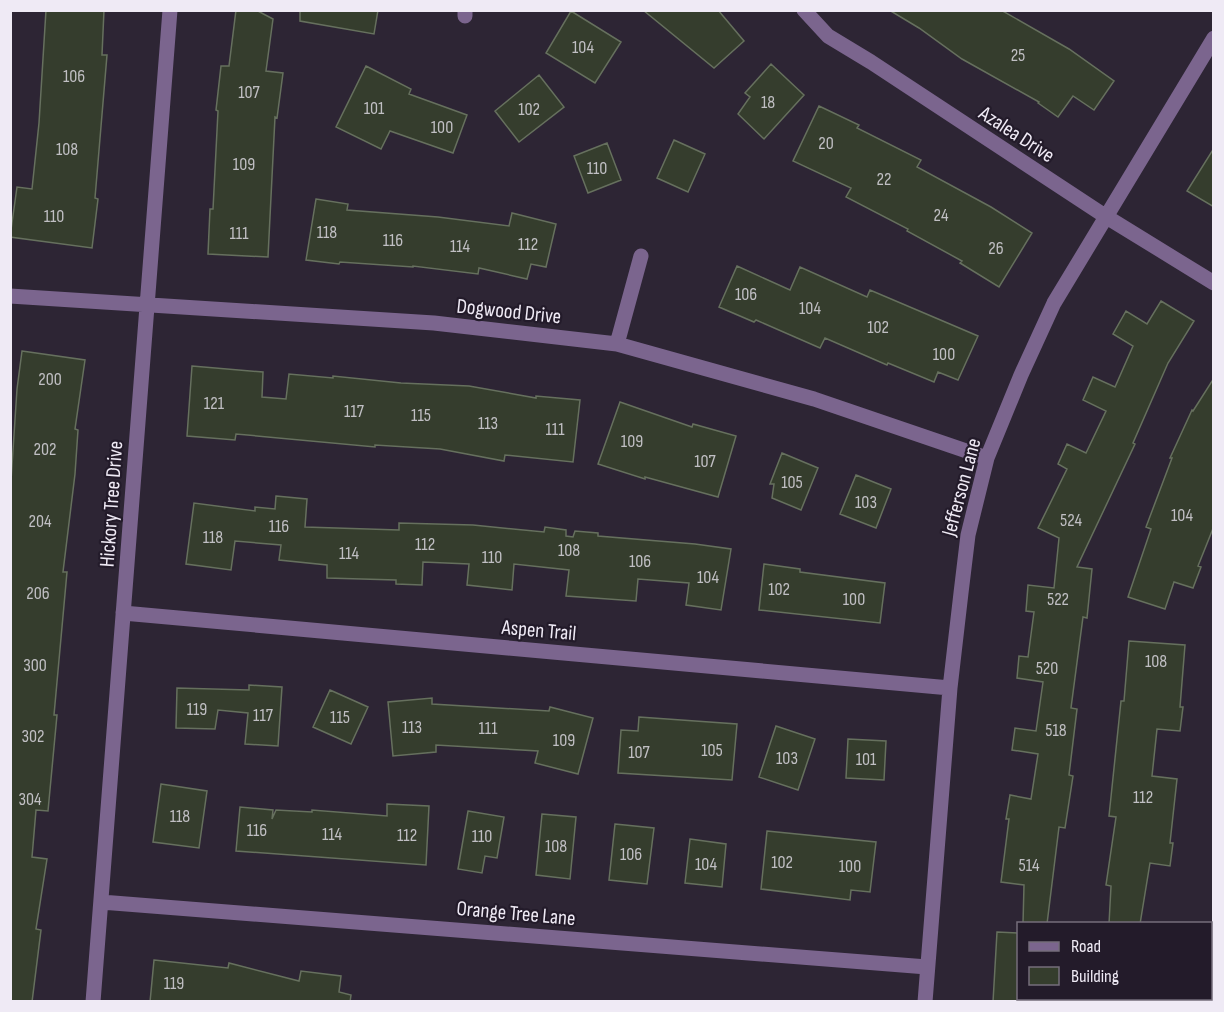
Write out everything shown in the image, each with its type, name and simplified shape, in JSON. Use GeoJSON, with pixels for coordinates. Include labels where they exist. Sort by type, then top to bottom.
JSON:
{"type":"FeatureCollection","features":[{"type":"Feature","properties":{"kind":"street","name":"Hickory Tree Drive"},"geometry":{"type":"LineString","coordinates":[[93,1002],[170,10]]}},
{"type":"Feature","properties":{"kind":"street","name":"Azalea Drive"},"geometry":{"type":"LineString","coordinates":[[804,10],[828,36],[1105,216],[1214,283]]}},
{"type":"Feature","properties":{"kind":"street","name":"Jefferson Lane"},"geometry":{"type":"LineString","coordinates":[[925,1002],[950,688],[968,535],[987,458],[1020,375],[1054,303],[1214,38]]}},
{"type":"Feature","properties":{"kind":"street"},"geometry":{"type":"LineString","coordinates":[[617,344],[641,256]]}},
{"type":"Feature","properties":{"kind":"street","name":"Dogwood Drive"},"geometry":{"type":"LineString","coordinates":[[10,296],[434,324],[617,344],[813,399],[987,458]]}},
{"type":"Feature","properties":{"kind":"street","name":"Aspen Trail"},"geometry":{"type":"LineString","coordinates":[[123,613],[950,688]]}},
{"type":"Feature","properties":{"kind":"street","name":"Orange Tree Lane"},"geometry":{"type":"LineString","coordinates":[[101,902],[927,967]]}},
{"type":"Feature","properties":{"kind":"street"},"geometry":{"type":"LineString","coordinates":[[1212,961],[1214,944]]}},
{"type":"Feature","properties":{"kind":"building"},"geometry":{"type":"Polygon","coordinates":[[[46,10],[104,10],[102,55],[107,55],[95,198],[98,199],[92,248],[10,237],[17,187],[32,189],[39,123],[46,10]]]}},
{"type":"Feature","properties":{"kind":"building"},"geometry":{"type":"Polygon","coordinates":[[[236,10],[256,10],[273,19],[266,71],[283,73],[277,118],[275,117],[268,257],[208,254],[210,209],[213,209],[218,111],[216,110],[221,66],[229,66],[236,10]]]}},
{"type":"Feature","properties":{"kind":"building"},"geometry":{"type":"Polygon","coordinates":[[[300,10],[378,10],[374,34],[300,21],[300,10]]]}},
{"type":"Feature","properties":{"kind":"building"},"geometry":{"type":"Polygon","coordinates":[[[643,10],[718,10],[744,41],[714,68],[643,10]]]}},
{"type":"Feature","properties":{"kind":"building"},"geometry":{"type":"Polygon","coordinates":[[[889,10],[1001,10],[1069,49],[1114,81],[1094,110],[1073,96],[1058,117],[1039,102],[962,59],[889,10]]]}},
{"type":"Feature","properties":{"kind":"building"},"geometry":{"type":"Polygon","coordinates":[[[571,11],[621,42],[595,83],[546,53],[571,11]]]}},
{"type":"Feature","properties":{"kind":"building"},"geometry":{"type":"Polygon","coordinates":[[[771,64],[804,95],[764,139],[738,114],[750,97],[745,93],[771,64]]]}},
{"type":"Feature","properties":{"kind":"building"},"geometry":{"type":"Polygon","coordinates":[[[366,66],[411,89],[409,94],[467,115],[453,153],[390,131],[381,149],[336,127],[366,66]]]}},
{"type":"Feature","properties":{"kind":"building"},"geometry":{"type":"Polygon","coordinates":[[[539,75],[564,107],[519,142],[495,111],[539,75]]]}},
{"type":"Feature","properties":{"kind":"building"},"geometry":{"type":"Polygon","coordinates":[[[819,106],[859,125],[857,128],[921,160],[917,167],[991,207],[1032,233],[999,287],[960,263],[962,261],[907,231],[908,229],[846,197],[851,188],[793,161],[819,106]]]}},
{"type":"Feature","properties":{"kind":"building"},"geometry":{"type":"Polygon","coordinates":[[[674,140],[705,154],[688,192],[657,178],[674,140]]]}},
{"type":"Feature","properties":{"kind":"building"},"geometry":{"type":"Polygon","coordinates":[[[607,143],[621,180],[588,193],[574,156],[607,143]]]}},
{"type":"Feature","properties":{"kind":"building"},"geometry":{"type":"Polygon","coordinates":[[[1214,148],[1214,207],[1187,191],[1214,148]]]}},
{"type":"Feature","properties":{"kind":"building"},"geometry":{"type":"Polygon","coordinates":[[[316,199],[348,204],[347,210],[438,217],[509,226],[512,213],[556,224],[546,267],[531,264],[527,279],[479,268],[478,274],[413,266],[340,262],[339,264],[306,260],[316,199]]]}},
{"type":"Feature","properties":{"kind":"building"},"geometry":{"type":"Polygon","coordinates":[[[737,266],[790,290],[800,267],[867,297],[870,290],[978,336],[958,380],[938,372],[934,382],[888,363],[887,365],[825,338],[820,348],[756,320],[754,322],[719,307],[737,266]]]}},
{"type":"Feature","properties":{"kind":"building"},"geometry":{"type":"Polygon","coordinates":[[[1161,301],[1194,321],[1168,363],[1133,443],[1135,444],[1077,567],[1092,569],[1087,618],[1083,617],[1071,708],[1077,709],[1069,775],[1073,776],[1065,828],[1059,827],[1047,922],[1023,922],[1024,885],[1001,882],[1010,795],[1031,799],[1038,754],[1012,750],[1015,728],[1036,731],[1043,682],[1017,678],[1019,656],[1028,657],[1034,612],[1026,611],[1028,585],[1054,588],[1059,538],[1038,528],[1067,469],[1058,464],[1067,444],[1086,453],[1106,411],[1083,400],[1093,377],[1115,387],[1133,346],[1113,334],[1126,311],[1147,324],[1161,301]]]}},
{"type":"Feature","properties":{"kind":"building"},"geometry":{"type":"Polygon","coordinates":[[[22,351],[85,360],[75,429],[78,430],[75,474],[63,572],[67,572],[48,811],[36,810],[32,857],[47,859],[36,929],[41,930],[32,1002],[10,1002],[10,496],[17,389],[22,351]]]}},
{"type":"Feature","properties":{"kind":"building"},"geometry":{"type":"Polygon","coordinates":[[[192,366],[263,372],[262,397],[286,399],[289,374],[469,386],[536,398],[536,396],[580,400],[573,462],[505,455],[504,461],[440,449],[375,445],[375,447],[236,434],[235,440],[187,436],[192,366]]]}},
{"type":"Feature","properties":{"kind":"building"},"geometry":{"type":"Polygon","coordinates":[[[1214,378],[1214,526],[1198,566],[1201,567],[1193,588],[1174,582],[1165,609],[1128,597],[1151,529],[1146,527],[1172,458],[1170,458],[1192,410],[1214,378]]]}},
{"type":"Feature","properties":{"kind":"building"},"geometry":{"type":"Polygon","coordinates":[[[620,402],[692,427],[693,424],[736,436],[718,497],[645,477],[645,479],[598,464],[620,402]]]}},
{"type":"Feature","properties":{"kind":"building"},"geometry":{"type":"Polygon","coordinates":[[[782,453],[818,468],[801,510],[772,498],[774,484],[770,484],[782,453]]]}},
{"type":"Feature","properties":{"kind":"building"},"geometry":{"type":"Polygon","coordinates":[[[856,475],[891,489],[876,528],[840,514],[856,475]]]}},
{"type":"Feature","properties":{"kind":"building"},"geometry":{"type":"Polygon","coordinates":[[[276,496],[307,499],[305,527],[399,530],[399,523],[473,525],[544,532],[545,527],[566,530],[566,536],[573,537],[575,531],[598,533],[598,536],[731,549],[721,610],[686,605],[689,583],[638,579],[636,601],[566,596],[569,570],[514,564],[512,590],[467,585],[469,564],[423,562],[422,585],[396,584],[396,580],[327,578],[327,565],[279,560],[281,545],[235,541],[231,570],[186,564],[194,503],[255,511],[255,507],[275,509],[276,496]]]}},
{"type":"Feature","properties":{"kind":"building"},"geometry":{"type":"Polygon","coordinates":[[[764,564],[800,569],[800,572],[885,583],[880,623],[759,610],[764,564]]]}},
{"type":"Feature","properties":{"kind":"building"},"geometry":{"type":"Polygon","coordinates":[[[1129,641],[1185,645],[1180,731],[1157,729],[1152,776],[1177,779],[1170,843],[1173,843],[1170,866],[1150,863],[1140,922],[1109,922],[1111,886],[1106,885],[1116,817],[1109,816],[1121,701],[1124,701],[1129,641]]]}},
{"type":"Feature","properties":{"kind":"building"},"geometry":{"type":"Polygon","coordinates":[[[249,685],[282,687],[278,746],[245,744],[248,713],[218,710],[215,729],[176,728],[177,688],[249,690],[249,685]]]}},
{"type":"Feature","properties":{"kind":"building"},"geometry":{"type":"Polygon","coordinates":[[[330,690],[368,707],[351,744],[313,727],[330,690]]]}},
{"type":"Feature","properties":{"kind":"building"},"geometry":{"type":"Polygon","coordinates":[[[432,698],[432,704],[549,711],[550,707],[593,718],[578,774],[535,763],[538,751],[436,745],[436,752],[393,756],[388,702],[432,698]]]}},
{"type":"Feature","properties":{"kind":"building"},"geometry":{"type":"Polygon","coordinates":[[[639,717],[737,724],[732,780],[618,773],[621,730],[638,731],[639,717]]]}},
{"type":"Feature","properties":{"kind":"building"},"geometry":{"type":"Polygon","coordinates":[[[776,726],[815,739],[798,790],[759,777],[776,726]]]}},
{"type":"Feature","properties":{"kind":"building"},"geometry":{"type":"Polygon","coordinates":[[[848,739],[886,741],[884,780],[846,778],[848,739]]]}},
{"type":"Feature","properties":{"kind":"building"},"geometry":{"type":"Polygon","coordinates":[[[161,784],[207,791],[199,848],[153,842],[161,784]]]}},
{"type":"Feature","properties":{"kind":"building"},"geometry":{"type":"Polygon","coordinates":[[[387,804],[429,806],[426,865],[236,851],[240,807],[273,810],[272,819],[276,810],[312,812],[312,810],[387,816],[387,804]]]}},
{"type":"Feature","properties":{"kind":"building"},"geometry":{"type":"Polygon","coordinates":[[[468,811],[504,817],[497,858],[485,856],[482,873],[458,869],[468,811]]]}},
{"type":"Feature","properties":{"kind":"building"},"geometry":{"type":"Polygon","coordinates":[[[542,814],[576,817],[570,879],[536,875],[542,814]]]}},
{"type":"Feature","properties":{"kind":"building"},"geometry":{"type":"Polygon","coordinates":[[[615,824],[654,828],[647,884],[609,880],[615,824]]]}},
{"type":"Feature","properties":{"kind":"building"},"geometry":{"type":"Polygon","coordinates":[[[767,831],[876,842],[870,892],[851,890],[850,900],[761,889],[767,831]]]}},
{"type":"Feature","properties":{"kind":"building"},"geometry":{"type":"Polygon","coordinates":[[[690,839],[726,844],[722,887],[685,883],[690,839]]]}},
{"type":"Feature","properties":{"kind":"building"},"geometry":{"type":"Polygon","coordinates":[[[997,932],[1017,933],[1018,1002],[993,1002],[997,932]]]}},
{"type":"Feature","properties":{"kind":"building"},"geometry":{"type":"Polygon","coordinates":[[[154,960],[228,968],[229,963],[299,981],[301,971],[341,976],[339,992],[351,995],[350,1002],[150,1002],[154,960]]]}}]}
